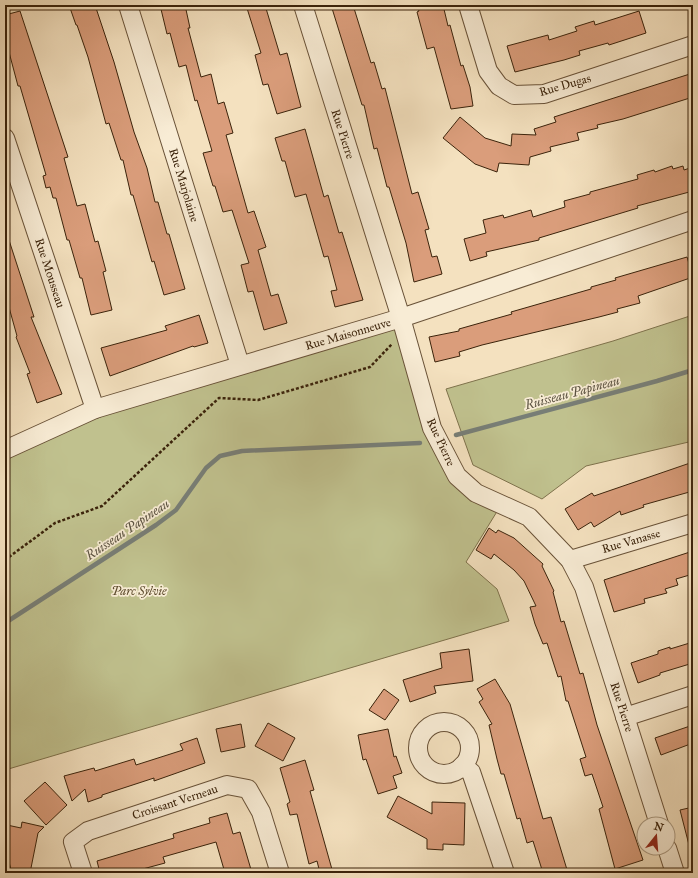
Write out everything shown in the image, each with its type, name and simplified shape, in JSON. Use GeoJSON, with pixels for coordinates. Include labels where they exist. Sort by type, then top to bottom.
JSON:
{"type":"FeatureCollection","features":[{"type":"Feature","properties":{"kind":"street","name":"Rue Marjolaine"},"geometry":{"type":"LineString","coordinates":[[128,5],[240,365]]}},
{"type":"Feature","properties":{"kind":"street","name":"Rue Pierre"},"geometry":{"type":"LineString","coordinates":[[303,5],[403,324],[432,428],[457,476],[476,493],[529,517],[570,560],[584,587],[656,816]]}},
{"type":"Feature","properties":{"kind":"street","name":"Rue Dugas"},"geometry":{"type":"LineString","coordinates":[[468,5],[488,71],[499,86],[514,95],[544,94],[693,45]]}},
{"type":"Feature","properties":{"kind":"street","name":"Rue Mousseau"},"geometry":{"type":"LineString","coordinates":[[5,138],[95,409]]}},
{"type":"Feature","properties":{"kind":"street","name":"Rue Maisonneuve"},"geometry":{"type":"LineString","coordinates":[[5,450],[95,409],[240,365],[403,324],[693,220]]}},
{"type":"Feature","properties":{"kind":"street","name":"Rue Vanasse"},"geometry":{"type":"LineString","coordinates":[[570,560],[693,523]]}},
{"type":"Feature","properties":{"kind":"street"},"geometry":{"type":"LineString","coordinates":[[625,717],[693,695]]}},
{"type":"Feature","properties":{"kind":"street"},"geometry":{"type":"LineString","coordinates":[[462,766],[471,772],[505,873]]}},
{"type":"Feature","properties":{"kind":"street","name":"Croissant Verneau"},"geometry":{"type":"LineString","coordinates":[[83,873],[73,842],[88,831],[227,785],[248,790],[261,812],[280,873]]}},
{"type":"Feature","properties":{"kind":"street"},"geometry":{"type":"LineString","coordinates":[[670,856],[675,873]]}},
{"type":"Feature","properties":{"kind":"path"},"geometry":{"type":"LineString","coordinates":[[5,560],[55,523],[102,506],[219,398],[258,400],[370,367],[403,324]]}},
{"type":"Feature","properties":{"kind":"green space"},"geometry":{"type":"Polygon","coordinates":[[[693,315],[693,441],[586,466],[542,499],[473,465],[446,389],[613,341],[693,315]]]}},
{"type":"Feature","properties":{"kind":"green space","name":"Parc Sylvie"},"geometry":{"type":"Polygon","coordinates":[[[401,318],[457,476],[501,505],[466,562],[497,589],[509,621],[5,770],[5,450],[95,409],[401,318]]]}},
{"type":"Feature","properties":{"kind":"building"},"geometry":{"type":"Polygon","coordinates":[[[69,5],[95,5],[114,62],[134,132],[147,168],[155,202],[158,202],[185,289],[164,295],[154,261],[152,262],[133,195],[131,195],[123,160],[121,160],[109,123],[106,124],[88,57],[69,5]]]}},
{"type":"Feature","properties":{"kind":"building"},"geometry":{"type":"Polygon","coordinates":[[[160,5],[185,5],[190,28],[188,28],[201,77],[211,74],[218,104],[224,102],[233,133],[226,135],[248,213],[254,211],[266,247],[258,250],[271,296],[278,294],[287,323],[264,330],[253,291],[248,292],[241,265],[249,263],[232,210],[223,212],[215,186],[213,186],[203,153],[212,151],[197,100],[195,101],[186,65],[179,67],[170,33],[167,34],[160,5]]]}},
{"type":"Feature","properties":{"kind":"building"},"geometry":{"type":"Polygon","coordinates":[[[246,5],[265,5],[280,55],[287,53],[301,107],[277,114],[268,84],[263,85],[255,55],[261,53],[246,5]]]}},
{"type":"Feature","properties":{"kind":"building"},"geometry":{"type":"Polygon","coordinates":[[[331,5],[353,5],[371,63],[374,62],[382,89],[385,88],[412,194],[418,192],[429,229],[425,230],[432,257],[437,256],[442,274],[414,282],[406,243],[389,187],[387,187],[377,148],[374,149],[364,105],[362,105],[331,5]]]}},
{"type":"Feature","properties":{"kind":"building"},"geometry":{"type":"Polygon","coordinates":[[[417,5],[443,5],[461,66],[463,65],[470,87],[473,106],[451,109],[434,47],[427,49],[417,12],[419,11],[417,5]]]}},
{"type":"Feature","properties":{"kind":"building"},"geometry":{"type":"Polygon","coordinates":[[[20,11],[68,157],[64,158],[77,206],[85,204],[95,242],[98,241],[106,271],[103,272],[112,310],[91,315],[82,278],[80,278],[69,240],[67,240],[56,198],[53,198],[50,187],[46,188],[43,176],[46,175],[20,86],[18,86],[5,37],[5,15],[20,11]]]}},
{"type":"Feature","properties":{"kind":"building"},"geometry":{"type":"Polygon","coordinates":[[[639,11],[646,33],[609,45],[608,43],[579,51],[580,55],[564,60],[515,72],[507,46],[548,35],[549,40],[577,31],[575,27],[594,21],[595,25],[639,11]]]}},
{"type":"Feature","properties":{"kind":"building"},"geometry":{"type":"Polygon","coordinates":[[[693,73],[693,97],[623,119],[597,125],[598,128],[577,133],[579,140],[550,147],[551,151],[530,157],[529,165],[499,163],[497,172],[475,164],[443,138],[460,117],[485,138],[511,146],[512,134],[536,135],[534,129],[556,122],[554,117],[693,73]]]}},
{"type":"Feature","properties":{"kind":"building"},"geometry":{"type":"Polygon","coordinates":[[[305,129],[324,197],[328,195],[339,233],[342,232],[363,300],[335,307],[331,291],[337,290],[328,256],[324,257],[306,194],[295,197],[285,161],[282,161],[275,138],[305,129]]]}},
{"type":"Feature","properties":{"kind":"building"},"geometry":{"type":"Polygon","coordinates":[[[672,166],[673,169],[683,166],[684,170],[693,167],[693,191],[637,206],[638,208],[539,238],[539,240],[486,252],[487,256],[470,261],[464,239],[486,233],[483,220],[503,215],[504,218],[531,210],[533,217],[565,207],[564,201],[590,194],[590,192],[638,179],[637,175],[654,170],[655,172],[672,166]]]}},
{"type":"Feature","properties":{"kind":"building"},"geometry":{"type":"Polygon","coordinates":[[[7,234],[34,317],[31,317],[62,394],[37,403],[27,374],[30,373],[16,337],[17,336],[5,293],[5,235],[7,234]]]}},
{"type":"Feature","properties":{"kind":"building"},"geometry":{"type":"Polygon","coordinates":[[[687,257],[693,277],[638,296],[640,303],[617,309],[618,312],[482,345],[459,352],[460,356],[435,362],[429,337],[459,331],[459,329],[512,314],[511,312],[591,289],[591,287],[616,280],[615,278],[687,257]]]}},
{"type":"Feature","properties":{"kind":"building"},"geometry":{"type":"Polygon","coordinates":[[[199,315],[208,343],[193,346],[110,376],[101,348],[167,330],[165,326],[199,315]]]}},
{"type":"Feature","properties":{"kind":"building"},"geometry":{"type":"Polygon","coordinates":[[[693,462],[693,491],[643,505],[644,507],[621,515],[620,511],[594,527],[591,522],[578,530],[565,509],[592,493],[594,496],[693,462]]]}},
{"type":"Feature","properties":{"kind":"building"},"geometry":{"type":"Polygon","coordinates":[[[489,528],[496,533],[498,530],[514,538],[543,564],[542,566],[554,591],[561,622],[564,621],[580,674],[583,673],[597,725],[636,839],[636,856],[642,856],[643,860],[615,869],[599,809],[603,807],[592,774],[585,776],[580,759],[586,757],[568,701],[566,701],[561,676],[558,677],[547,643],[543,644],[535,624],[530,607],[536,606],[524,581],[514,570],[494,554],[491,559],[476,550],[489,528]]]}},
{"type":"Feature","properties":{"kind":"building"},"geometry":{"type":"Polygon","coordinates":[[[693,551],[693,574],[676,579],[678,585],[665,589],[667,593],[644,599],[645,603],[614,612],[604,580],[693,551]]]}},
{"type":"Feature","properties":{"kind":"building"},"geometry":{"type":"Polygon","coordinates":[[[693,642],[693,663],[660,673],[660,675],[638,683],[631,663],[658,654],[658,651],[693,642]]]}},
{"type":"Feature","properties":{"kind":"building"},"geometry":{"type":"Polygon","coordinates":[[[469,649],[473,681],[434,686],[436,693],[410,702],[403,680],[442,668],[440,653],[469,649]]]}},
{"type":"Feature","properties":{"kind":"building"},"geometry":{"type":"Polygon","coordinates":[[[495,679],[510,704],[543,819],[551,817],[568,873],[543,873],[533,841],[527,843],[520,818],[517,819],[504,774],[501,774],[497,759],[489,725],[492,724],[479,702],[483,699],[477,689],[495,679]]]}},
{"type":"Feature","properties":{"kind":"building"},"geometry":{"type":"Polygon","coordinates":[[[384,689],[399,700],[385,720],[369,710],[384,689]]]}},
{"type":"Feature","properties":{"kind":"building"},"geometry":{"type":"Polygon","coordinates":[[[268,723],[295,738],[283,761],[255,746],[268,723]]]}},
{"type":"Feature","properties":{"kind":"building"},"geometry":{"type":"Polygon","coordinates":[[[241,724],[245,747],[221,752],[216,729],[241,724]]]}},
{"type":"Feature","properties":{"kind":"building"},"geometry":{"type":"Polygon","coordinates":[[[693,725],[693,743],[661,755],[655,738],[693,725]]]}},
{"type":"Feature","properties":{"kind":"building"},"geometry":{"type":"Polygon","coordinates":[[[388,729],[394,757],[396,756],[402,773],[393,776],[397,788],[378,794],[366,759],[363,760],[358,735],[388,729]]]}},
{"type":"Feature","properties":{"kind":"building"},"geometry":{"type":"Polygon","coordinates":[[[197,738],[205,763],[154,781],[154,778],[102,795],[102,797],[88,802],[85,789],[72,801],[64,776],[94,768],[95,771],[134,759],[136,765],[183,750],[180,744],[197,738]]]}},
{"type":"Feature","properties":{"kind":"building"},"geometry":{"type":"Polygon","coordinates":[[[305,760],[314,790],[310,791],[333,873],[320,873],[317,861],[309,864],[297,814],[290,815],[287,804],[290,802],[280,768],[305,760]]]}},
{"type":"Feature","properties":{"kind":"building"},"geometry":{"type":"Polygon","coordinates":[[[45,782],[67,805],[46,825],[24,801],[45,782]]]}},
{"type":"Feature","properties":{"kind":"building"},"geometry":{"type":"Polygon","coordinates":[[[398,796],[432,814],[432,802],[465,803],[464,845],[443,844],[443,850],[427,849],[427,839],[387,817],[398,796]]]}},
{"type":"Feature","properties":{"kind":"building"},"geometry":{"type":"Polygon","coordinates":[[[693,807],[693,845],[689,845],[680,810],[693,807]]]}},
{"type":"Feature","properties":{"kind":"building"},"geometry":{"type":"Polygon","coordinates":[[[227,813],[233,834],[240,832],[252,873],[225,873],[216,842],[163,857],[165,863],[128,873],[100,873],[97,861],[174,838],[173,834],[210,823],[209,818],[227,813]]]}},
{"type":"Feature","properties":{"kind":"building"},"geometry":{"type":"Polygon","coordinates":[[[22,822],[44,827],[38,833],[30,873],[12,873],[7,855],[5,855],[7,825],[21,828],[22,822]]]}},
{"type":"Feature","properties":{"kind":"waterway","name":"Ruisseau Papineau"},"geometry":{"type":"LineString","coordinates":[[456,435],[693,370]]}},
{"type":"Feature","properties":{"kind":"waterway","name":"Ruisseau Papineau"},"geometry":{"type":"LineString","coordinates":[[5,623],[156,525],[176,510],[206,468],[220,456],[242,451],[420,443]]}}]}
